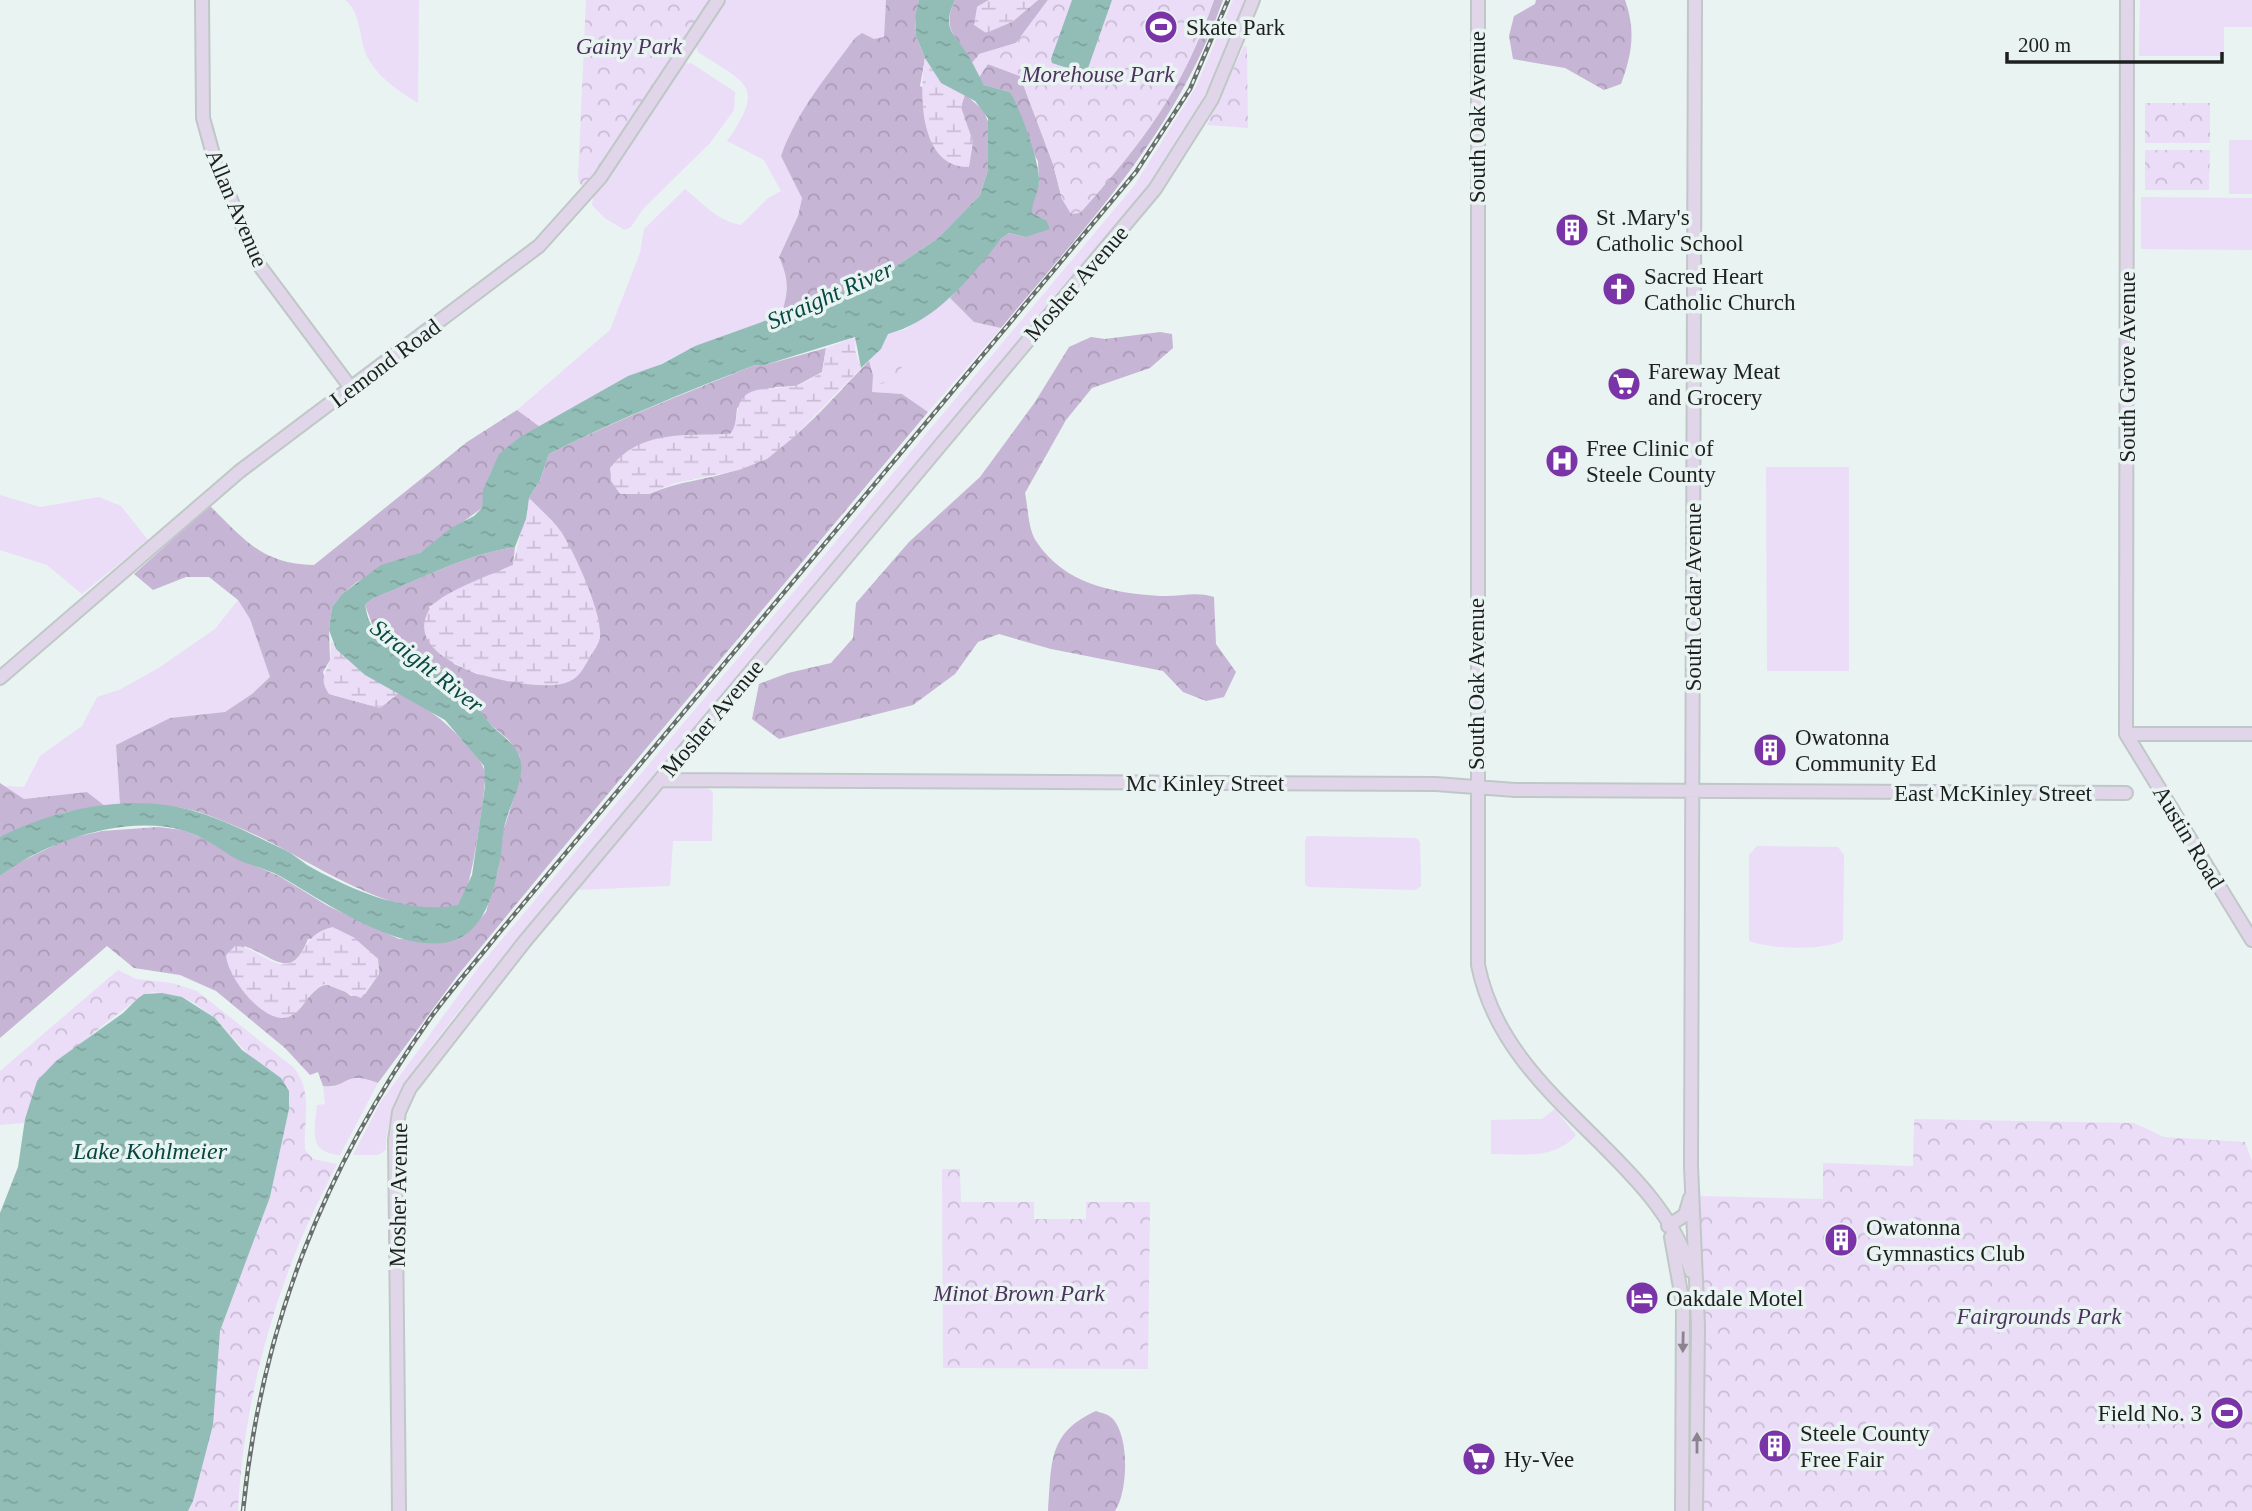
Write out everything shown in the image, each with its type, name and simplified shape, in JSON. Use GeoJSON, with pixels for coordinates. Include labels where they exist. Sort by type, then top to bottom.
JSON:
{"type":"FeatureCollection","features":[{"type":"Feature","properties":{"kind":"street","name":"Allan Avenue"},"geometry":{"type":"LineString","coordinates":[[202,0],[203,118],[216,165],[259,265],[351,388]]}},
{"type":"Feature","properties":{"kind":"street","name":"Lemond Road"},"geometry":{"type":"LineString","coordinates":[[0,678],[240,471],[515,265],[561,224],[610,164],[718,0]]}},
{"type":"Feature","properties":{"kind":"street","name":"Mosher Avenue"},"geometry":{"type":"LineString","coordinates":[[399,1511],[395,1140],[399,1112],[415,1081],[444,1041],[660,780],[1155,189],[1212,99],[1253,0]]}},
{"type":"Feature","properties":{"kind":"street","name":"South Oak Avenue"},"geometry":{"type":"LineString","coordinates":[[1478,0],[1475,787],[1476,946],[1482,984],[1492,1014],[1515,1052],[1646,1193],[1688,1259],[1696,1295]]}},
{"type":"Feature","properties":{"kind":"street","name":"South Cedar Avenue"},"geometry":{"type":"LineString","coordinates":[[1695,0],[1691,1194],[1696,1295],[1696,1511]]}},
{"type":"Feature","properties":{"kind":"street","name":"South Grove Avenue"},"geometry":{"type":"LineString","coordinates":[[2126,734],[2127,0]]}},
{"type":"Feature","properties":{"kind":"street"},"geometry":{"type":"LineString","coordinates":[[2126,734],[2252,734]]}},
{"type":"Feature","properties":{"kind":"street","name":"Austin Road"},"geometry":{"type":"LineString","coordinates":[[2126,734],[2252,940]]}},
{"type":"Feature","properties":{"kind":"street","name":"Mc Kinley Street"},"geometry":{"type":"LineString","coordinates":[[660,780],[1692,790]]}},
{"type":"Feature","properties":{"kind":"street","name":"East McKinley Street"},"geometry":{"type":"LineString","coordinates":[[1692,790],[2126,793]]}},
{"type":"Feature","properties":{"kind":"street"},"geometry":{"type":"LineString","coordinates":[[1682,1511],[1683,1304],[1668,1226],[1685,1214],[1691,1194]]}},
{"type":"Feature","properties":{"kind":"green space"},"geometry":{"type":"Polygon","coordinates":[[[345,0],[419,0],[418,103],[391,84],[369,60],[358,20],[345,0]]]}},
{"type":"Feature","properties":{"kind":"green space","name":"Gainy Park"},"geometry":{"type":"Polygon","coordinates":[[[586,0],[714,0],[591,181],[581,186],[578,179],[586,0]]]}},
{"type":"Feature","properties":{"kind":"green space"},"geometry":{"type":"Polygon","coordinates":[[[726,0],[886,0],[884,37],[874,40],[781,155],[802,197],[798,216],[779,256],[787,285],[781,315],[695,346],[540,427],[517,410],[610,330],[640,253],[644,229],[685,189],[718,216],[741,225],[768,198],[781,191],[764,160],[727,141],[746,108],[748,97],[739,79],[698,52],[696,46],[726,0]]]}},
{"type":"Feature","properties":{"kind":"green space"},"geometry":{"type":"Polygon","coordinates":[[[886,0],[919,0],[915,17],[916,36],[925,58],[920,86],[961,107],[965,94],[984,111],[990,127],[988,170],[980,195],[937,239],[872,282],[840,293],[808,310],[781,315],[787,285],[779,257],[798,216],[802,198],[781,156],[804,109],[855,38],[862,33],[874,39],[884,37],[886,0]]]}},
{"type":"Feature","properties":{"kind":"green space"},"geometry":{"type":"Polygon","coordinates":[[[955,0],[989,0],[977,7],[1012,22],[1038,0],[1048,0],[1016,43],[980,54],[972,63],[950,27],[955,0]]]}},
{"type":"Feature","properties":{"kind":"green space"},"geometry":{"type":"Polygon","coordinates":[[[989,0],[1038,0],[1012,22],[986,33],[974,25],[977,7],[989,0]]]}},
{"type":"Feature","properties":{"kind":"green space","name":"Morehouse Park"},"geometry":{"type":"Polygon","coordinates":[[[1048,0],[1214,0],[1188,62],[1159,114],[1123,163],[1080,213],[1071,214],[1062,199],[1053,164],[1020,76],[988,64],[979,77],[972,63],[979,54],[1016,43],[1048,0]]]}},
{"type":"Feature","properties":{"kind":"green space"},"geometry":{"type":"Polygon","coordinates":[[[1214,0],[1223,0],[1181,93],[1127,174],[1001,328],[974,322],[950,298],[1001,239],[1009,233],[1025,237],[1046,220],[1032,213],[1032,202],[1039,183],[1038,161],[1029,147],[1029,138],[1010,92],[984,85],[979,77],[988,64],[1020,76],[1053,164],[1062,199],[1080,213],[1123,163],[1159,114],[1188,62],[1214,0]]]}},
{"type":"Feature","properties":{"kind":"green space"},"geometry":{"type":"Polygon","coordinates":[[[1233,0],[1246,0],[1215,76],[1174,147],[1143,192],[453,1018],[399,1096],[387,1131],[386,1150],[378,1155],[353,1155],[380,1103],[478,968],[1134,186],[1196,87],[1233,0]]]}},
{"type":"Feature","properties":{"kind":"green space"},"geometry":{"type":"Polygon","coordinates":[[[1536,0],[1625,0],[1631,22],[1631,42],[1621,84],[1604,90],[1565,68],[1513,59],[1509,36],[1514,16],[1535,4],[1536,0]]]}},
{"type":"Feature","properties":{"kind":"green space"},"geometry":{"type":"Polygon","coordinates":[[[2140,0],[2252,0],[2252,27],[2224,27],[2224,56],[2139,56],[2140,0]]]}},
{"type":"Feature","properties":{"kind":"green space"},"geometry":{"type":"Polygon","coordinates":[[[1244,46],[1247,47],[1248,128],[1207,125],[1244,46]]]}},
{"type":"Feature","properties":{"kind":"green space"},"geometry":{"type":"Polygon","coordinates":[[[925,58],[941,83],[965,94],[961,107],[973,142],[969,167],[953,164],[940,155],[932,142],[923,108],[925,58]]]}},
{"type":"Feature","properties":{"kind":"green space"},"geometry":{"type":"Polygon","coordinates":[[[691,63],[735,92],[734,110],[710,143],[643,209],[631,227],[625,230],[606,219],[592,205],[593,197],[684,64],[691,63]]]}},
{"type":"Feature","properties":{"kind":"green space"},"geometry":{"type":"Polygon","coordinates":[[[2145,103],[2210,103],[2210,143],[2145,143],[2145,103]]]}},
{"type":"Feature","properties":{"kind":"green space"},"geometry":{"type":"Polygon","coordinates":[[[2229,140],[2252,140],[2252,194],[2229,194],[2229,140]]]}},
{"type":"Feature","properties":{"kind":"green space"},"geometry":{"type":"Polygon","coordinates":[[[2145,150],[2210,150],[2209,190],[2145,190],[2145,150]]]}},
{"type":"Feature","properties":{"kind":"green space"},"geometry":{"type":"Polygon","coordinates":[[[2141,197],[2252,198],[2252,250],[2141,249],[2141,197]]]}},
{"type":"Feature","properties":{"kind":"green space"},"geometry":{"type":"Polygon","coordinates":[[[950,298],[974,322],[1001,328],[928,412],[902,394],[871,392],[873,375],[869,361],[881,349],[888,334],[906,329],[950,298]]]}},
{"type":"Feature","properties":{"kind":"green space"},"geometry":{"type":"Polygon","coordinates":[[[1160,332],[1172,334],[1173,348],[1150,368],[1092,388],[1066,420],[1025,493],[1031,530],[1047,556],[1075,577],[1090,583],[1142,595],[1200,594],[1214,597],[1216,644],[1236,672],[1224,697],[1206,701],[1183,692],[1163,671],[1051,649],[999,634],[978,642],[955,674],[913,705],[779,739],[752,719],[759,684],[788,673],[831,663],[853,638],[856,603],[909,542],[980,477],[1035,402],[1069,347],[1091,337],[1105,339],[1160,332]]]}},
{"type":"Feature","properties":{"kind":"green space"},"geometry":{"type":"Polygon","coordinates":[[[856,337],[855,350],[861,368],[794,437],[767,459],[739,470],[675,483],[649,494],[620,494],[611,481],[610,468],[622,455],[650,441],[681,435],[730,434],[740,403],[747,394],[807,381],[822,372],[826,348],[856,337]]]}},
{"type":"Feature","properties":{"kind":"green space"},"geometry":{"type":"Polygon","coordinates":[[[826,348],[822,372],[796,386],[775,387],[737,408],[735,428],[730,434],[712,435],[649,494],[737,470],[775,451],[809,423],[869,361],[873,375],[872,392],[902,394],[928,412],[458,975],[378,1083],[358,1078],[337,1085],[323,1086],[318,1072],[310,1075],[285,1048],[216,991],[180,975],[134,968],[107,946],[0,1038],[0,876],[14,865],[67,839],[102,831],[158,827],[183,830],[214,843],[232,856],[279,876],[328,906],[399,939],[447,940],[472,928],[486,912],[498,871],[503,832],[517,788],[520,757],[509,740],[491,725],[463,691],[412,651],[374,629],[365,605],[376,597],[455,564],[515,547],[513,565],[447,595],[429,607],[454,664],[477,674],[545,685],[561,532],[529,498],[540,480],[549,454],[651,407],[755,365],[761,366],[826,348]],[[353,937],[308,939],[302,952],[288,963],[273,960],[244,946],[261,1008],[278,1017],[288,1017],[323,986],[340,988],[351,996],[365,994],[379,974],[378,959],[353,937]]]}},
{"type":"Feature","properties":{"kind":"green space"},"geometry":{"type":"Polygon","coordinates":[[[908,356],[894,381],[875,385],[877,361],[892,363],[908,356]]]}},
{"type":"Feature","properties":{"kind":"green space"},"geometry":{"type":"Polygon","coordinates":[[[517,410],[540,427],[515,442],[499,459],[488,480],[482,508],[420,553],[357,582],[342,594],[332,607],[329,630],[330,660],[323,672],[329,694],[380,708],[400,692],[445,723],[481,762],[485,780],[480,825],[468,883],[460,904],[444,910],[422,910],[398,904],[347,883],[266,840],[199,812],[160,805],[120,804],[116,745],[170,718],[225,712],[252,694],[270,677],[250,619],[238,600],[209,577],[186,577],[153,590],[134,574],[210,506],[245,539],[267,555],[296,564],[314,565],[467,442],[517,410]]]}},
{"type":"Feature","properties":{"kind":"green space"},"geometry":{"type":"Polygon","coordinates":[[[1766,467],[1849,467],[1849,671],[1767,671],[1766,467]]]}},
{"type":"Feature","properties":{"kind":"green space"},"geometry":{"type":"Polygon","coordinates":[[[0,495],[40,507],[99,497],[121,506],[148,540],[82,594],[47,565],[0,550],[0,495]]]}},
{"type":"Feature","properties":{"kind":"green space"},"geometry":{"type":"Polygon","coordinates":[[[529,498],[562,533],[581,569],[600,627],[598,643],[583,669],[574,679],[565,683],[525,684],[472,671],[449,660],[432,646],[424,629],[429,610],[443,597],[513,565],[529,498]]]}},
{"type":"Feature","properties":{"kind":"green space"},"geometry":{"type":"Polygon","coordinates":[[[238,600],[250,619],[270,677],[252,694],[225,712],[170,718],[116,745],[120,804],[105,806],[87,792],[24,799],[5,786],[24,787],[40,756],[82,726],[97,697],[119,690],[157,669],[215,629],[238,600]]]}},
{"type":"Feature","properties":{"kind":"green space"},"geometry":{"type":"Polygon","coordinates":[[[331,641],[365,675],[400,692],[380,708],[329,694],[324,681],[330,660],[331,641]]]}},
{"type":"Feature","properties":{"kind":"green space"},"geometry":{"type":"Polygon","coordinates":[[[0,783],[24,799],[87,792],[105,806],[66,812],[0,837],[0,783]]]}},
{"type":"Feature","properties":{"kind":"green space"},"geometry":{"type":"Polygon","coordinates":[[[703,787],[711,790],[713,794],[712,841],[673,841],[670,886],[576,890],[661,788],[703,787]]]}},
{"type":"Feature","properties":{"kind":"green space"},"geometry":{"type":"Polygon","coordinates":[[[1307,836],[1416,838],[1420,842],[1421,886],[1415,890],[1308,887],[1305,884],[1307,836]]]}},
{"type":"Feature","properties":{"kind":"green space"},"geometry":{"type":"Polygon","coordinates":[[[1757,846],[1838,847],[1844,855],[1843,940],[1824,946],[1797,948],[1749,941],[1749,855],[1757,846]]]}},
{"type":"Feature","properties":{"kind":"green space"},"geometry":{"type":"Polygon","coordinates":[[[333,927],[353,937],[378,959],[379,974],[361,998],[325,984],[314,990],[294,1014],[278,1018],[258,1007],[248,997],[228,964],[226,955],[235,946],[249,949],[281,964],[293,962],[315,935],[333,927]]]}},
{"type":"Feature","properties":{"kind":"green space","name":"Lake Kohlmeier"},"geometry":{"type":"Polygon","coordinates":[[[118,970],[136,979],[172,983],[197,991],[293,1067],[305,1096],[305,1150],[313,1159],[337,1164],[296,1251],[274,1313],[256,1378],[244,1445],[238,1511],[188,1511],[193,1501],[220,1331],[270,1197],[289,1109],[281,1078],[253,1060],[215,1018],[194,1003],[182,997],[153,992],[144,994],[102,1026],[37,1081],[24,1123],[0,1125],[0,1071],[118,970]]]}},
{"type":"Feature","properties":{"kind":"green space"},"geometry":{"type":"Polygon","coordinates":[[[349,1077],[364,1077],[378,1083],[340,1155],[329,1153],[322,1150],[315,1139],[317,1105],[325,1104],[323,1086],[332,1087],[349,1077]]]}},
{"type":"Feature","properties":{"kind":"green space"},"geometry":{"type":"Polygon","coordinates":[[[1555,1109],[1576,1135],[1568,1143],[1558,1149],[1537,1154],[1491,1154],[1491,1120],[1542,1119],[1555,1109]]]}},
{"type":"Feature","properties":{"kind":"green space","name":"Fairgrounds Park"},"geometry":{"type":"Polygon","coordinates":[[[1914,1119],[2134,1123],[2164,1137],[2245,1142],[2252,1161],[2252,1511],[1701,1511],[1699,1196],[1823,1199],[1823,1163],[1913,1166],[1914,1119]]]}},
{"type":"Feature","properties":{"kind":"green space","name":"Minot Brown Park"},"geometry":{"type":"Polygon","coordinates":[[[942,1169],[960,1169],[961,1202],[1034,1202],[1034,1219],[1086,1219],[1086,1202],[1150,1202],[1148,1369],[943,1368],[942,1169]]]}},
{"type":"Feature","properties":{"kind":"green space"},"geometry":{"type":"Polygon","coordinates":[[[1096,1411],[1112,1418],[1122,1437],[1125,1478],[1115,1511],[1048,1511],[1052,1464],[1060,1440],[1068,1429],[1096,1411]]]}},
{"type":"Feature","properties":{"kind":"water","name":"Straight River"},"geometry":{"type":"Polygon","coordinates":[[[919,0],[955,0],[949,18],[951,30],[984,85],[1010,92],[1029,136],[1038,173],[1039,185],[1032,213],[1046,220],[1050,229],[1025,237],[1009,233],[952,296],[922,319],[888,334],[881,349],[861,368],[855,337],[761,366],[755,365],[651,407],[549,454],[540,480],[529,498],[526,519],[515,547],[455,564],[376,597],[365,605],[369,621],[375,629],[411,651],[462,691],[492,726],[512,744],[520,758],[521,776],[506,820],[493,891],[485,911],[473,928],[465,935],[445,943],[421,943],[396,937],[344,914],[280,876],[237,859],[198,836],[163,826],[113,828],[88,834],[40,852],[0,876],[0,837],[71,811],[122,803],[148,803],[173,806],[219,820],[285,850],[342,883],[380,898],[419,906],[458,905],[472,875],[485,786],[484,766],[445,720],[365,675],[336,649],[329,630],[332,607],[342,594],[381,565],[420,553],[451,528],[474,516],[482,508],[483,490],[499,454],[520,437],[628,376],[662,364],[695,346],[781,315],[808,310],[840,293],[872,282],[937,239],[980,195],[988,170],[988,118],[975,101],[941,83],[925,58],[916,36],[915,16],[919,0]]]}},
{"type":"Feature","properties":{"kind":"water"},"geometry":{"type":"Polygon","coordinates":[[[1072,0],[1112,0],[1087,71],[1083,73],[1052,63],[1051,59],[1072,0]]]}},
{"type":"Feature","properties":{"kind":"water","name":"Lake Kohlmeier"},"geometry":{"type":"Polygon","coordinates":[[[162,993],[182,997],[215,1018],[242,1050],[281,1078],[289,1091],[289,1109],[270,1197],[220,1331],[213,1425],[193,1501],[188,1511],[0,1511],[0,1213],[18,1167],[25,1119],[37,1081],[56,1061],[123,1013],[144,994],[162,993]]]}},
{"type":"Feature","properties":{"kind":"railway"},"geometry":{"type":"LineString","coordinates":[[243,1511],[252,1443],[265,1377],[282,1313],[329,1191],[393,1074],[456,985],[1136,172],[1190,89],[1228,0]]}},
{"type":"Feature","properties":{"kind":"place","name":"Skate Park"},"geometry":{"type":"Point","coordinates":[1161,27]}},
{"type":"Feature","properties":{"kind":"place","name":"St .Mary's Catholic School"},"geometry":{"type":"Point","coordinates":[1572,230]}},
{"type":"Feature","properties":{"kind":"place","name":"Sacred Heart Catholic Church"},"geometry":{"type":"Point","coordinates":[1619,289]}},
{"type":"Feature","properties":{"kind":"place","name":"Fareway Meat and Grocery"},"geometry":{"type":"Point","coordinates":[1624,384]}},
{"type":"Feature","properties":{"kind":"place","name":"Free Clinic of Steele County"},"geometry":{"type":"Point","coordinates":[1562,461]}},
{"type":"Feature","properties":{"kind":"place","name":"Owatonna Community Ed"},"geometry":{"type":"Point","coordinates":[1770,750]}},
{"type":"Feature","properties":{"kind":"place","name":"Owatonna Gymnastics Club"},"geometry":{"type":"Point","coordinates":[1841,1240]}},
{"type":"Feature","properties":{"kind":"place","name":"Oakdale Motel"},"geometry":{"type":"Point","coordinates":[1642,1298]}},
{"type":"Feature","properties":{"kind":"place","name":"Field No. 3"},"geometry":{"type":"Point","coordinates":[2227,1413]}},
{"type":"Feature","properties":{"kind":"place","name":"Steele County Free Fair"},"geometry":{"type":"Point","coordinates":[1775,1446]}},
{"type":"Feature","properties":{"kind":"place","name":"Hy-Vee"},"geometry":{"type":"Point","coordinates":[1479,1459]}}]}
